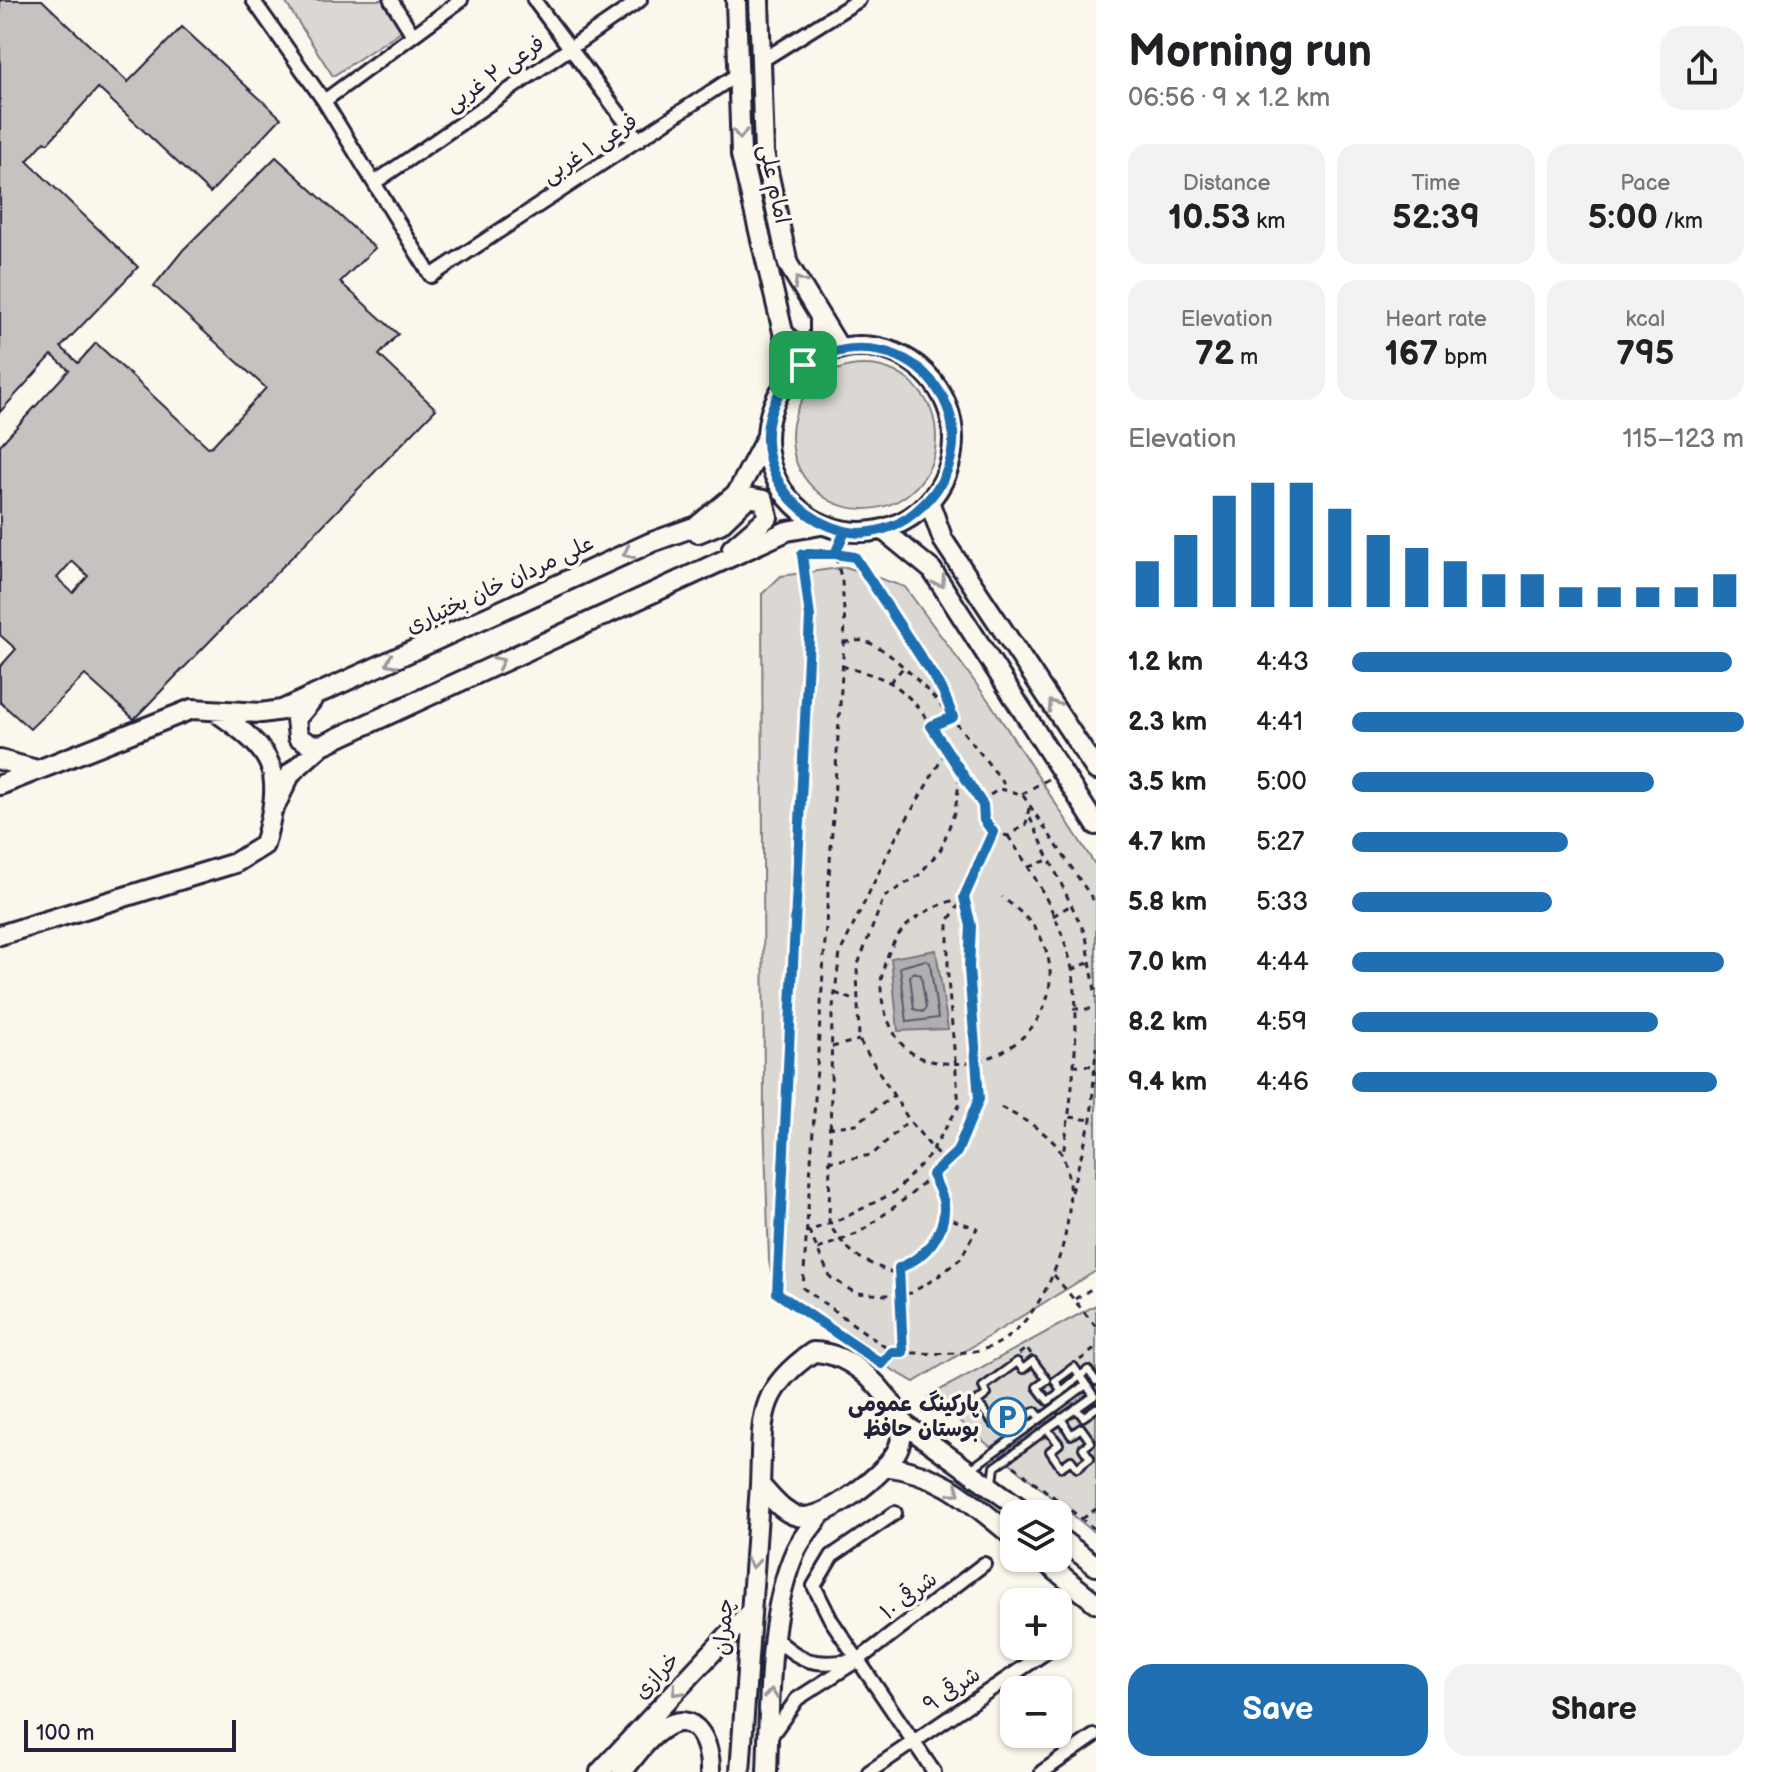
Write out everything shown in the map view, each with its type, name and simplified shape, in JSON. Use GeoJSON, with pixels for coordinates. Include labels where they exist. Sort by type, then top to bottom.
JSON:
{"type":"FeatureCollection","features":[{"type":"Feature","properties":{"kind":"main road","name":"امام علی"},"geometry":{"type":"LineString","coordinates":[[736,0],[741,155],[793,374]]}},
{"type":"Feature","properties":{"kind":"main road","name":"امام علی"},"geometry":{"type":"LineString","coordinates":[[759,0],[764,153],[788,264],[840,349]]}},
{"type":"Feature","properties":{"kind":"main road"},"geometry":{"type":"LineString","coordinates":[[783,332],[794,345],[806,349],[820,337],[820,315]]}},
{"type":"Feature","properties":{"kind":"main road"},"geometry":{"type":"LineString","coordinates":[[870,347],[899,355],[924,372],[943,396],[952,425],[952,455],[942,484],[929,501],[904,521],[883,530],[845,531],[821,525],[798,509],[780,488],[769,462],[767,436],[771,411],[793,374],[818,356],[840,349],[870,347]]}},
{"type":"Feature","properties":{"kind":"main road","name":"علی مردان خان بختیاری"},"geometry":{"type":"LineString","coordinates":[[0,785],[192,709],[261,713],[282,710],[697,526],[737,493],[767,436]]}},
{"type":"Feature","properties":{"kind":"main road"},"geometry":{"type":"LineString","coordinates":[[680,532],[688,534],[711,529],[748,497],[757,496],[768,507],[768,517],[754,530],[700,570]]}},
{"type":"Feature","properties":{"kind":"main road"},"geometry":{"type":"LineString","coordinates":[[929,501],[943,540],[1096,770]]}},
{"type":"Feature","properties":{"kind":"main road"},"geometry":{"type":"LineString","coordinates":[[910,552],[906,532],[918,523],[926,525],[943,540]]}},
{"type":"Feature","properties":{"kind":"main road"},"geometry":{"type":"LineString","coordinates":[[0,935],[235,863],[264,845],[275,806],[291,773],[322,745],[787,531],[821,525]]}},
{"type":"Feature","properties":{"kind":"main road"},"geometry":{"type":"LineString","coordinates":[[883,530],[932,570],[1096,825]]}},
{"type":"Feature","properties":{"kind":"main road"},"geometry":{"type":"LineString","coordinates":[[313,698],[296,719],[298,737],[310,744],[322,745]]}},
{"type":"Feature","properties":{"kind":"main road"},"geometry":{"type":"LineString","coordinates":[[213,709],[247,732],[265,754],[276,783],[275,806]]}},
{"type":"Feature","properties":{"kind":"main road"},"geometry":{"type":"LineString","coordinates":[[0,760],[37,770]]}},
{"type":"Feature","properties":{"kind":"main road"},"geometry":{"type":"LineString","coordinates":[[821,1514],[802,1517],[782,1509],[760,1485],[765,1406],[783,1372],[813,1352],[831,1352],[869,1379],[889,1395],[904,1424],[1010,1500]]}},
{"type":"Feature","properties":{"kind":"main road"},"geometry":{"type":"LineString","coordinates":[[767,1772],[776,1639],[784,1582],[797,1547],[821,1514],[878,1476],[898,1451],[904,1424]]}},
{"type":"Feature","properties":{"kind":"main road"},"geometry":{"type":"LineString","coordinates":[[886,1466],[916,1471],[948,1484],[1000,1526]]}},
{"type":"Feature","properties":{"kind":"main road","name":"چمران"},"geometry":{"type":"LineString","coordinates":[[740,1772],[760,1485]]}},
{"type":"Feature","properties":{"kind":"main road"},"geometry":{"type":"LineString","coordinates":[[1072,1548],[1096,1566]]}},
{"type":"Feature","properties":{"kind":"main road"},"geometry":{"type":"LineString","coordinates":[[1057,1572],[1096,1603]]}},
{"type":"Feature","properties":{"kind":"main road","name":"خرازی"},"geometry":{"type":"LineString","coordinates":[[600,1772],[749,1613]]}},
{"type":"Feature","properties":{"kind":"main road","name":"خرازی"},"geometry":{"type":"LineString","coordinates":[[622,1772],[655,1736],[672,1724],[691,1726],[700,1731],[710,1748],[710,1772]]}},
{"type":"Feature","properties":{"kind":"main road"},"geometry":{"type":"LineString","coordinates":[[729,1772],[741,1751]]}},
{"type":"Feature","properties":{"kind":"street"},"geometry":{"type":"LineString","coordinates":[[253,0],[324,101],[374,183]]}},
{"type":"Feature","properties":{"kind":"street"},"geometry":{"type":"LineString","coordinates":[[391,0],[413,35]]}},
{"type":"Feature","properties":{"kind":"street"},"geometry":{"type":"LineString","coordinates":[[324,101],[461,0]]}},
{"type":"Feature","properties":{"kind":"street"},"geometry":{"type":"LineString","coordinates":[[534,0],[639,140]]}},
{"type":"Feature","properties":{"kind":"street","name":"فرعی ۲ غربی"},"geometry":{"type":"LineString","coordinates":[[374,183],[640,0]]}},
{"type":"Feature","properties":{"kind":"street"},"geometry":{"type":"LineString","coordinates":[[761,61],[859,0]]}},
{"type":"Feature","properties":{"kind":"street","name":"فرعی ۱ غربی"},"geometry":{"type":"LineString","coordinates":[[374,183],[431,276],[738,74]]}},
{"type":"Feature","properties":{"kind":"street"},"geometry":{"type":"LineString","coordinates":[[895,1513],[832,1556],[814,1586],[831,1620],[934,1772]]}},
{"type":"Feature","properties":{"kind":"street","name":"۱۰ شرقی"},"geometry":{"type":"LineString","coordinates":[[768,1740],[797,1699],[858,1660],[984,1564]]}},
{"type":"Feature","properties":{"kind":"street"},"geometry":{"type":"LineString","coordinates":[[776,1639],[794,1655],[813,1664],[858,1660]]}},
{"type":"Feature","properties":{"kind":"street","name":"۹ شرقی"},"geometry":{"type":"LineString","coordinates":[[869,1772],[1034,1660]]}},
{"type":"Feature","properties":{"kind":"street"},"geometry":{"type":"LineString","coordinates":[[1042,1772],[1094,1736]]}},
{"type":"Feature","properties":{"kind":"lane"},"geometry":{"type":"LineString","coordinates":[[1048,1401],[1037,1387],[1047,1380],[1033,1361],[1023,1369],[1017,1362],[983,1387],[987,1394],[977,1402],[994,1424],[1005,1418],[1011,1428],[1062,1391],[1088,1370],[1096,1381]]}},
{"type":"Feature","properties":{"kind":"lane"},"geometry":{"type":"LineString","coordinates":[[995,1489],[991,1475],[995,1467],[1095,1396],[1074,1367],[1055,1381],[1062,1391]]}},
{"type":"Feature","properties":{"kind":"lane"},"geometry":{"type":"LineString","coordinates":[[964,1466],[974,1468],[980,1465],[1086,1385]]}},
{"type":"Feature","properties":{"kind":"lane"},"geometry":{"type":"LineString","coordinates":[[1076,1408],[1083,1417],[1096,1408]]}},
{"type":"Feature","properties":{"kind":"lane"},"geometry":{"type":"LineString","coordinates":[[1035,1411],[1041,1418]]}},
{"type":"Feature","properties":{"kind":"lane"},"geometry":{"type":"LineString","coordinates":[[1047,1429],[1059,1444],[1050,1451],[1061,1467],[1071,1460],[1077,1468],[1090,1458],[1083,1448],[1091,1442],[1081,1428],[1071,1435],[1061,1418]]}},
{"type":"Feature","properties":{"kind":"path"},"geometry":{"type":"LineString","coordinates":[[845,531],[835,554],[842,581],[844,642],[803,1288],[892,1352],[992,1347],[1020,1329],[1054,1275],[1064,1243],[1070,1195],[1091,1120],[1096,1047]]}},
{"type":"Feature","properties":{"kind":"path"},"geometry":{"type":"LineString","coordinates":[[882,1364],[777,1293],[810,617],[802,554],[855,557],[943,691],[953,717]]}},
{"type":"Feature","properties":{"kind":"path"},"geometry":{"type":"LineString","coordinates":[[844,642],[864,641],[903,668],[953,717],[1007,788],[1022,794],[1096,904]]}},
{"type":"Feature","properties":{"kind":"path"},"geometry":{"type":"LineString","coordinates":[[842,666],[890,682],[931,726],[983,805],[984,820],[993,832],[1008,836],[1021,830],[1029,816]]}},
{"type":"Feature","properties":{"kind":"path"},"geometry":{"type":"LineString","coordinates":[[890,682],[903,668]]}},
{"type":"Feature","properties":{"kind":"path"},"geometry":{"type":"LineString","coordinates":[[931,726],[953,717]]}},
{"type":"Feature","properties":{"kind":"path"},"geometry":{"type":"LineString","coordinates":[[932,1175],[944,1205],[937,1237],[918,1261],[891,1272],[874,1265],[849,1252],[829,1224],[830,1048],[840,953],[894,841],[948,748]]}},
{"type":"Feature","properties":{"kind":"path"},"geometry":{"type":"LineString","coordinates":[[945,1164],[909,1120],[859,1040],[857,967],[884,897],[918,876],[941,849],[955,811],[961,769]]}},
{"type":"Feature","properties":{"kind":"path"},"geometry":{"type":"LineString","coordinates":[[1022,794],[1062,771]]}},
{"type":"Feature","properties":{"kind":"path"},"geometry":{"type":"LineString","coordinates":[[983,805],[992,793],[1007,788]]}},
{"type":"Feature","properties":{"kind":"path"},"geometry":{"type":"LineString","coordinates":[[1029,808],[1029,816],[1048,860],[1086,936],[1096,997]]}},
{"type":"Feature","properties":{"kind":"path"},"geometry":{"type":"LineString","coordinates":[[941,1216],[977,1228],[961,1258],[911,1293],[855,1293],[830,1277],[809,1231],[895,1192],[932,1150],[959,1106],[948,979],[948,921],[964,897],[993,832]]}},
{"type":"Feature","properties":{"kind":"path"},"geometry":{"type":"LineString","coordinates":[[1008,836],[1029,867],[1053,916],[1072,970],[1073,1065],[1063,1155],[1070,1195]]}},
{"type":"Feature","properties":{"kind":"path"},"geometry":{"type":"LineString","coordinates":[[1029,867],[1048,860]]}},
{"type":"Feature","properties":{"kind":"path"},"geometry":{"type":"LineString","coordinates":[[816,1249],[859,1233],[957,1152],[979,1099],[970,982],[971,926],[964,897]]}},
{"type":"Feature","properties":{"kind":"path"},"geometry":{"type":"LineString","coordinates":[[964,897],[929,908],[905,926],[888,952],[881,981],[884,1012],[897,1039],[909,1054],[957,1065],[997,1058],[1020,1042],[1038,1019],[1048,993],[1048,965],[1040,938],[1024,914],[1002,897]]}},
{"type":"Feature","properties":{"kind":"path"},"geometry":{"type":"LineString","coordinates":[[1053,916],[1071,905]]}},
{"type":"Feature","properties":{"kind":"path"},"geometry":{"type":"LineString","coordinates":[[1072,970],[1090,962]]}},
{"type":"Feature","properties":{"kind":"path"},"geometry":{"type":"LineString","coordinates":[[835,993],[857,1001]]}},
{"type":"Feature","properties":{"kind":"path"},"geometry":{"type":"LineString","coordinates":[[1073,1009],[1096,1009]]}},
{"type":"Feature","properties":{"kind":"path"},"geometry":{"type":"LineString","coordinates":[[830,1048],[859,1040]]}},
{"type":"Feature","properties":{"kind":"path"},"geometry":{"type":"LineString","coordinates":[[1073,1065],[1095,1066]]}},
{"type":"Feature","properties":{"kind":"path"},"geometry":{"type":"LineString","coordinates":[[828,1128],[856,1124],[893,1096]]}},
{"type":"Feature","properties":{"kind":"path"},"geometry":{"type":"LineString","coordinates":[[997,1105],[1029,1123],[1063,1155]]}},
{"type":"Feature","properties":{"kind":"path"},"geometry":{"type":"LineString","coordinates":[[1069,1117],[1091,1120]]}},
{"type":"Feature","properties":{"kind":"path"},"geometry":{"type":"LineString","coordinates":[[828,1162],[872,1155],[909,1120]]}},
{"type":"Feature","properties":{"kind":"path"},"geometry":{"type":"LineString","coordinates":[[899,1268],[903,1352]]}},
{"type":"Feature","properties":{"kind":"path"},"geometry":{"type":"LineString","coordinates":[[1054,1275],[1096,1327]]}},
{"type":"Feature","properties":{"kind":"path"},"geometry":{"type":"LineString","coordinates":[[1074,1300],[1096,1286]]}},
{"type":"Feature","properties":{"kind":"path"},"geometry":{"type":"LineString","coordinates":[[869,1379],[892,1352]]}},
{"type":"Feature","properties":{"kind":"path"},"geometry":{"type":"LineString","coordinates":[[1009,1462],[1096,1530]]}},
{"type":"Feature","properties":{"kind":"path"},"geometry":{"type":"LineString","coordinates":[[1082,1519],[1096,1509]]}},
{"type":"Feature","properties":{"kind":"shaded area"},"geometry":{"type":"Polygon","coordinates":[[[284,0],[382,0],[401,31],[333,76],[284,0]]]}},
{"type":"Feature","properties":{"kind":"shaded area"},"geometry":{"type":"Polygon","coordinates":[[[864,365],[891,371],[915,386],[930,410],[936,437],[930,464],[915,488],[891,503],[864,509],[837,503],[813,488],[798,464],[792,437],[798,410],[813,386],[837,371],[864,365]]]}},
{"type":"Feature","properties":{"kind":"shaded area"},"geometry":{"type":"Polygon","coordinates":[[[846,567],[905,587],[991,704],[1096,866],[1096,1271],[914,1382],[809,1322],[776,1296],[769,1261],[764,1116],[762,594],[781,576],[846,567]]]}},
{"type":"Feature","properties":{"kind":"shaded area"},"geometry":{"type":"Polygon","coordinates":[[[1096,1305],[1096,1534],[1072,1514],[1072,1500],[1055,1500],[929,1396],[1096,1305]]]}},
{"type":"Feature","properties":{"kind":"water"},"geometry":{"type":"Polygon","coordinates":[[[936,950],[948,1029],[898,1031],[891,958],[936,950]]]}},
{"type":"Feature","properties":{"kind":"building"},"geometry":{"type":"Polygon","coordinates":[[[0,0],[42,0],[128,82],[182,27],[281,118],[210,193],[98,88],[48,143],[45,141],[27,161],[138,267],[61,347],[78,363],[96,343],[208,447],[212,446],[266,388],[154,286],[183,250],[276,157],[375,248],[340,282],[398,334],[379,355],[436,409],[134,719],[85,675],[30,729],[0,702],[0,667],[16,649],[0,635],[0,445],[69,370],[52,355],[0,412],[0,0]],[[72,561],[57,578],[73,593],[88,576],[72,561]]]}},
{"type":"Feature","properties":{"kind":"place","name":"پارکینگ عمومی بوستان حافظ"},"geometry":{"type":"Point","coordinates":[1007,1417]}},
{"type":"Feature","properties":{"kind":"route"},"geometry":{"type":"LineString","coordinates":[[803,365],[782,388],[771,411],[767,436],[769,462],[780,488],[798,509],[821,525],[845,531],[835,554],[802,554],[810,617],[777,1293],[882,1364],[892,1352],[903,1352],[899,1268],[918,1261],[937,1237],[944,1205],[932,1175],[957,1152],[979,1099],[969,968],[971,926],[964,897],[993,832],[984,820],[983,805],[931,726],[953,717],[943,691],[855,557],[835,554],[845,531],[883,530],[904,521],[929,501],[942,484],[952,455],[952,425],[943,396],[924,372],[899,355],[870,347],[840,349],[803,365]]}}]}
